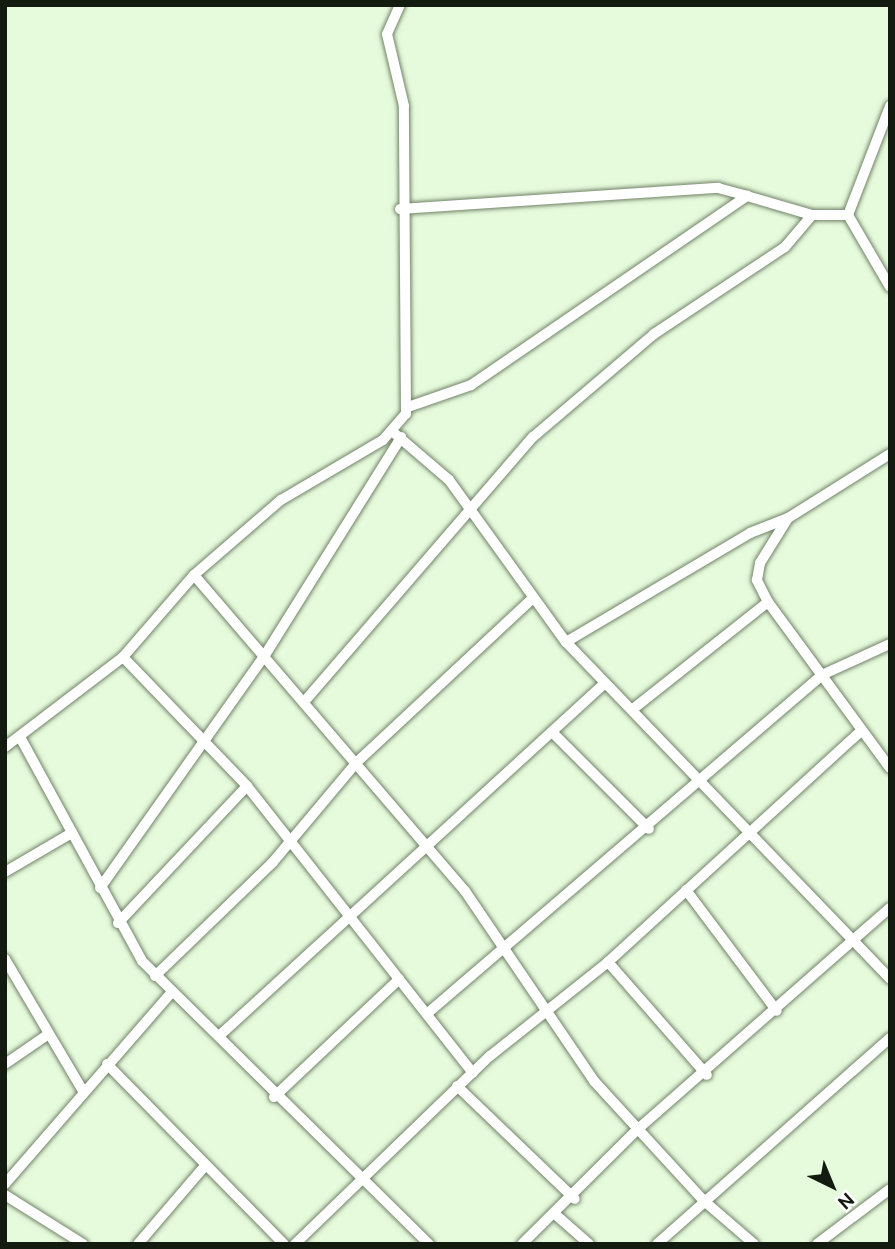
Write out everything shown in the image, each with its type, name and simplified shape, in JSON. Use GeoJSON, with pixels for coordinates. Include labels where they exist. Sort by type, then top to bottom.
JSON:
{"type":"FeatureCollection","features":[{"type":"Feature","properties":{"kind":"street"},"geometry":{"type":"LineString","coordinates":[[100,888],[265,655],[397,434],[408,407],[400,209],[403,98],[387,34],[400,5]]}},
{"type":"Feature","properties":{"kind":"street"},"geometry":{"type":"LineString","coordinates":[[848,215],[890,106]]}},
{"type":"Feature","properties":{"kind":"street"},"geometry":{"type":"LineString","coordinates":[[400,209],[718,188],[812,215],[848,215]]}},
{"type":"Feature","properties":{"kind":"street"},"geometry":{"type":"LineString","coordinates":[[408,407],[471,385],[747,195]]}},
{"type":"Feature","properties":{"kind":"street"},"geometry":{"type":"LineString","coordinates":[[304,702],[383,605],[473,511],[543,429],[654,334],[785,247],[812,215]]}},
{"type":"Feature","properties":{"kind":"street"},"geometry":{"type":"LineString","coordinates":[[848,215],[890,287]]}},
{"type":"Feature","properties":{"kind":"street"},"geometry":{"type":"LineString","coordinates":[[397,434],[430,459],[473,511],[532,599],[566,642],[604,684],[704,780],[890,979]]}},
{"type":"Feature","properties":{"kind":"street"},"geometry":{"type":"LineString","coordinates":[[5,747],[123,657],[194,575],[291,492],[397,434]]}},
{"type":"Feature","properties":{"kind":"street"},"geometry":{"type":"LineString","coordinates":[[566,642],[750,533],[788,518],[890,454]]}},
{"type":"Feature","properties":{"kind":"street"},"geometry":{"type":"LineString","coordinates":[[788,518],[760,563],[757,580],[768,602],[890,768]]}},
{"type":"Feature","properties":{"kind":"street"},"geometry":{"type":"LineString","coordinates":[[194,575],[265,655],[426,848],[503,947],[543,1009],[638,1129],[703,1200],[754,1244]]}},
{"type":"Feature","properties":{"kind":"street"},"geometry":{"type":"LineString","coordinates":[[155,976],[288,844],[356,763],[532,599]]}},
{"type":"Feature","properties":{"kind":"street"},"geometry":{"type":"LineString","coordinates":[[633,709],[768,602]]}},
{"type":"Feature","properties":{"kind":"street"},"geometry":{"type":"LineString","coordinates":[[429,1012],[503,947],[649,829],[822,675],[890,643]]}},
{"type":"Feature","properties":{"kind":"street"},"geometry":{"type":"LineString","coordinates":[[123,657],[247,786],[288,844],[429,1012],[473,1073]]}},
{"type":"Feature","properties":{"kind":"street"},"geometry":{"type":"LineString","coordinates":[[219,1036],[346,914],[426,848],[604,684]]}},
{"type":"Feature","properties":{"kind":"street"},"geometry":{"type":"LineString","coordinates":[[107,1064],[204,1167],[286,1243],[363,1177],[457,1086],[543,1009],[608,962],[861,731]]}},
{"type":"Feature","properties":{"kind":"street"},"geometry":{"type":"LineString","coordinates":[[552,732],[649,829]]}},
{"type":"Feature","properties":{"kind":"street"},"geometry":{"type":"LineString","coordinates":[[20,737],[118,923],[155,976],[219,1036],[274,1097],[363,1177],[429,1244]]}},
{"type":"Feature","properties":{"kind":"street"},"geometry":{"type":"LineString","coordinates":[[118,923],[247,786]]}},
{"type":"Feature","properties":{"kind":"street"},"geometry":{"type":"LineString","coordinates":[[5,872],[70,834]]}},
{"type":"Feature","properties":{"kind":"street"},"geometry":{"type":"LineString","coordinates":[[686,890],[778,1010]]}},
{"type":"Feature","properties":{"kind":"street"},"geometry":{"type":"LineString","coordinates":[[522,1244],[575,1199],[638,1129],[706,1075],[890,908]]}},
{"type":"Feature","properties":{"kind":"street"},"geometry":{"type":"LineString","coordinates":[[5,959],[9,978],[83,1091]]}},
{"type":"Feature","properties":{"kind":"street"},"geometry":{"type":"LineString","coordinates":[[608,962],[706,1075]]}},
{"type":"Feature","properties":{"kind":"street"},"geometry":{"type":"LineString","coordinates":[[274,1097],[399,979]]}},
{"type":"Feature","properties":{"kind":"street"},"geometry":{"type":"LineString","coordinates":[[5,1184],[83,1091],[172,993]]}},
{"type":"Feature","properties":{"kind":"street"},"geometry":{"type":"LineString","coordinates":[[5,1064],[47,1035]]}},
{"type":"Feature","properties":{"kind":"street"},"geometry":{"type":"LineString","coordinates":[[657,1244],[703,1200],[890,1038]]}},
{"type":"Feature","properties":{"kind":"street"},"geometry":{"type":"LineString","coordinates":[[457,1086],[575,1199]]}},
{"type":"Feature","properties":{"kind":"street"},"geometry":{"type":"LineString","coordinates":[[138,1244],[204,1167]]}},
{"type":"Feature","properties":{"kind":"street"},"geometry":{"type":"LineString","coordinates":[[817,1244],[890,1189]]}},
{"type":"Feature","properties":{"kind":"street"},"geometry":{"type":"LineString","coordinates":[[5,1195],[83,1244]]}},
{"type":"Feature","properties":{"kind":"street"},"geometry":{"type":"LineString","coordinates":[[556,1215],[589,1244]]}}]}
